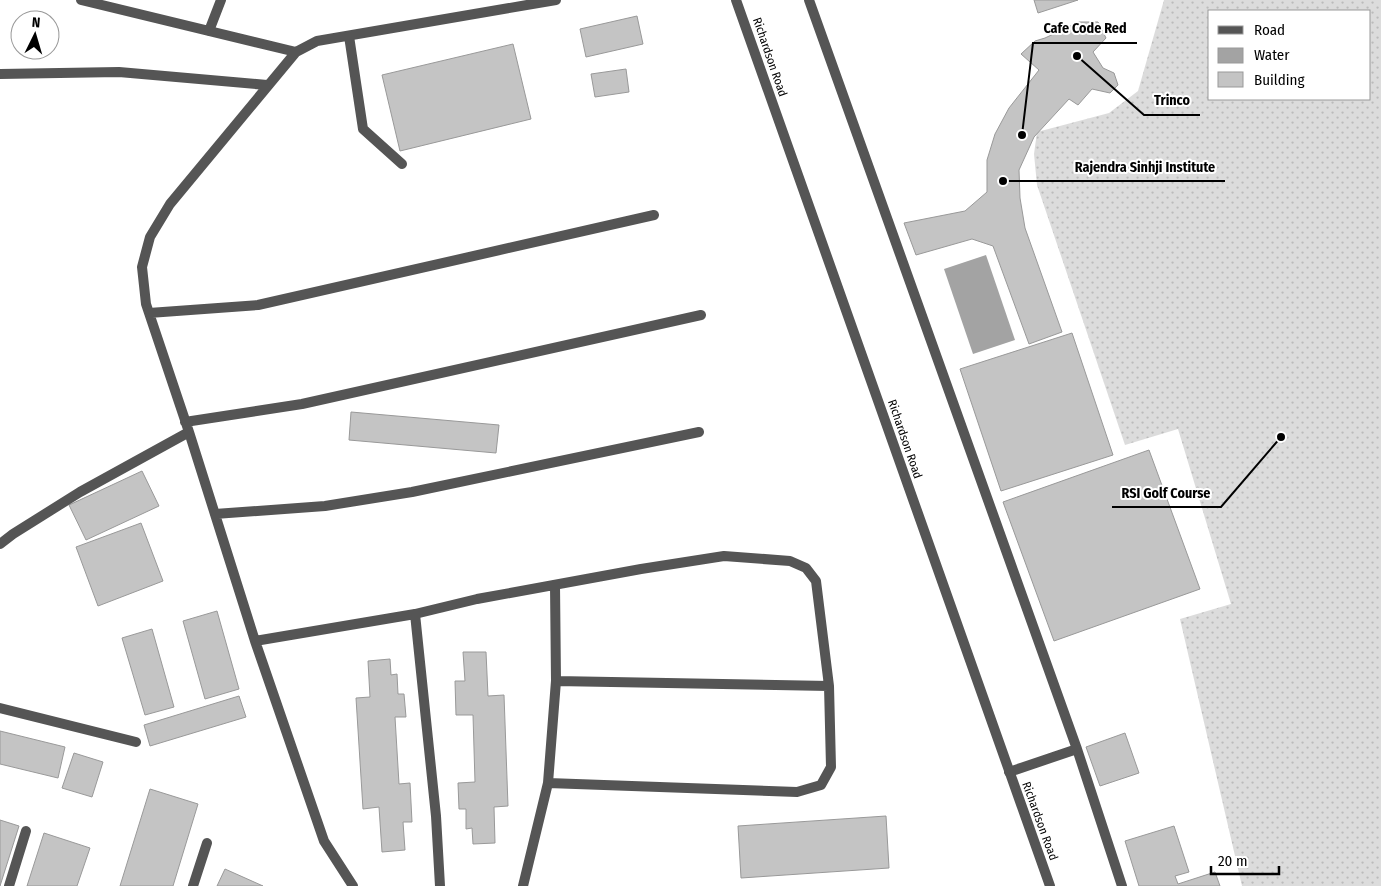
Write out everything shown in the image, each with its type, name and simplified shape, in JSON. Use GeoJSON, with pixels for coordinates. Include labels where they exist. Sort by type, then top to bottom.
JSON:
{"type":"FeatureCollection","features":[{"type":"Feature","properties":{"kind":"street"},"geometry":{"type":"LineString","coordinates":[[81,0],[296,52]]}},
{"type":"Feature","properties":{"kind":"street"},"geometry":{"type":"LineString","coordinates":[[127,11],[130,0]]}},
{"type":"Feature","properties":{"kind":"street"},"geometry":{"type":"LineString","coordinates":[[209,31],[221,0]]}},
{"type":"Feature","properties":{"kind":"street"},"geometry":{"type":"LineString","coordinates":[[353,886],[324,841],[255,641],[189,432],[146,304],[142,267],[150,237],[170,204],[296,52],[318,42],[348,36],[556,0]]}},
{"type":"Feature","properties":{"kind":"street","name":"Richardson Road"},"geometry":{"type":"LineString","coordinates":[[736,0],[1050,886]]}},
{"type":"Feature","properties":{"kind":"street"},"geometry":{"type":"LineString","coordinates":[[809,0],[1076,749],[1122,886]]}},
{"type":"Feature","properties":{"kind":"street"},"geometry":{"type":"LineString","coordinates":[[348,36],[364,128],[402,164]]}},
{"type":"Feature","properties":{"kind":"street"},"geometry":{"type":"LineString","coordinates":[[0,74],[119,72],[267,85]]}},
{"type":"Feature","properties":{"kind":"street"},"geometry":{"type":"LineString","coordinates":[[149,313],[258,305],[654,215]]}},
{"type":"Feature","properties":{"kind":"street"},"geometry":{"type":"LineString","coordinates":[[185,422],[302,404],[700,315]]}},
{"type":"Feature","properties":{"kind":"street"},"geometry":{"type":"LineString","coordinates":[[0,544],[80,492],[189,432]]}},
{"type":"Feature","properties":{"kind":"street"},"geometry":{"type":"LineString","coordinates":[[215,514],[325,506],[412,492],[699,432]]}},
{"type":"Feature","properties":{"kind":"street"},"geometry":{"type":"LineString","coordinates":[[255,641],[415,614],[477,599],[724,556],[790,561],[806,568],[816,581],[829,686],[831,768],[821,785],[797,792],[548,783]]}},
{"type":"Feature","properties":{"kind":"street"},"geometry":{"type":"LineString","coordinates":[[523,886],[548,783],[556,681],[555,585]]}},
{"type":"Feature","properties":{"kind":"street"},"geometry":{"type":"LineString","coordinates":[[415,614],[436,816],[440,886]]}},
{"type":"Feature","properties":{"kind":"street"},"geometry":{"type":"LineString","coordinates":[[556,681],[829,686]]}},
{"type":"Feature","properties":{"kind":"street"},"geometry":{"type":"LineString","coordinates":[[0,708],[136,742]]}},
{"type":"Feature","properties":{"kind":"street"},"geometry":{"type":"LineString","coordinates":[[1009,772],[1076,749]]}},
{"type":"Feature","properties":{"kind":"street"},"geometry":{"type":"LineString","coordinates":[[9,886],[26,831]]}},
{"type":"Feature","properties":{"kind":"street"},"geometry":{"type":"LineString","coordinates":[[193,886],[207,843]]}},
{"type":"Feature","properties":{"kind":"shaded area"},"geometry":{"type":"Polygon","coordinates":[[[1164,0],[1381,0],[1381,886],[1242,886],[1180,619],[1231,604],[1178,429],[1125,445],[1037,185],[1034,154],[1037,132],[1109,113],[1138,91],[1164,0]]]}},
{"type":"Feature","properties":{"kind":"water"},"geometry":{"type":"Polygon","coordinates":[[[986,255],[1015,340],[973,354],[944,269],[986,255]]]}},
{"type":"Feature","properties":{"kind":"building"},"geometry":{"type":"Polygon","coordinates":[[[1034,0],[1078,0],[1038,13],[1034,0]]]}},
{"type":"Feature","properties":{"kind":"building"},"geometry":{"type":"Polygon","coordinates":[[[637,16],[643,44],[586,57],[580,29],[637,16]]]}},
{"type":"Feature","properties":{"kind":"building"},"geometry":{"type":"Polygon","coordinates":[[[1079,22],[1098,22],[1106,38],[1093,52],[1103,68],[1114,73],[1118,85],[1110,93],[1092,89],[1078,105],[1069,99],[1034,137],[1019,170],[1020,198],[1025,228],[1062,332],[1029,344],[993,246],[972,239],[916,255],[904,223],[965,211],[987,192],[987,160],[995,134],[1009,108],[1039,70],[1021,54],[1035,41],[1079,22]]]}},
{"type":"Feature","properties":{"kind":"building"},"geometry":{"type":"Polygon","coordinates":[[[513,44],[531,119],[400,151],[382,75],[513,44]]]}},
{"type":"Feature","properties":{"kind":"building"},"geometry":{"type":"Polygon","coordinates":[[[626,69],[629,92],[595,97],[591,74],[626,69]]]}},
{"type":"Feature","properties":{"kind":"building"},"geometry":{"type":"Polygon","coordinates":[[[1072,333],[1113,455],[1001,491],[960,369],[1072,333]]]}},
{"type":"Feature","properties":{"kind":"building"},"geometry":{"type":"Polygon","coordinates":[[[351,412],[499,425],[496,453],[349,440],[351,412]]]}},
{"type":"Feature","properties":{"kind":"building"},"geometry":{"type":"Polygon","coordinates":[[[1149,450],[1200,589],[1054,641],[1003,502],[1149,450]]]}},
{"type":"Feature","properties":{"kind":"building"},"geometry":{"type":"Polygon","coordinates":[[[142,471],[159,506],[86,540],[69,505],[142,471]]]}},
{"type":"Feature","properties":{"kind":"building"},"geometry":{"type":"Polygon","coordinates":[[[141,523],[163,581],[98,606],[76,547],[141,523]]]}},
{"type":"Feature","properties":{"kind":"building"},"geometry":{"type":"Polygon","coordinates":[[[217,611],[239,689],[205,699],[183,621],[217,611]]]}},
{"type":"Feature","properties":{"kind":"building"},"geometry":{"type":"Polygon","coordinates":[[[152,629],[174,707],[145,715],[122,638],[152,629]]]}},
{"type":"Feature","properties":{"kind":"building"},"geometry":{"type":"Polygon","coordinates":[[[463,652],[486,652],[488,696],[504,695],[508,806],[494,807],[495,843],[473,844],[472,828],[466,829],[466,809],[459,809],[458,783],[475,782],[473,715],[456,715],[455,681],[465,681],[463,652]]]}},
{"type":"Feature","properties":{"kind":"building"},"geometry":{"type":"Polygon","coordinates":[[[390,659],[391,675],[397,674],[398,694],[404,694],[406,717],[395,717],[399,784],[410,783],[412,822],[403,822],[405,850],[382,852],[379,807],[363,809],[356,698],[370,697],[368,661],[390,659]]]}},
{"type":"Feature","properties":{"kind":"building"},"geometry":{"type":"Polygon","coordinates":[[[239,696],[246,717],[150,746],[144,725],[239,696]]]}},
{"type":"Feature","properties":{"kind":"building"},"geometry":{"type":"Polygon","coordinates":[[[0,731],[65,747],[58,778],[0,764],[0,731]]]}},
{"type":"Feature","properties":{"kind":"building"},"geometry":{"type":"Polygon","coordinates":[[[1125,733],[1139,773],[1100,786],[1086,747],[1125,733]]]}},
{"type":"Feature","properties":{"kind":"building"},"geometry":{"type":"Polygon","coordinates":[[[74,753],[103,762],[92,797],[62,788],[74,753]]]}},
{"type":"Feature","properties":{"kind":"building"},"geometry":{"type":"Polygon","coordinates":[[[150,789],[198,804],[173,886],[120,886],[150,789]]]}},
{"type":"Feature","properties":{"kind":"building"},"geometry":{"type":"Polygon","coordinates":[[[886,816],[889,868],[741,878],[738,826],[886,816]]]}},
{"type":"Feature","properties":{"kind":"building"},"geometry":{"type":"Polygon","coordinates":[[[0,820],[19,826],[0,886],[0,820]]]}},
{"type":"Feature","properties":{"kind":"building"},"geometry":{"type":"Polygon","coordinates":[[[1174,826],[1189,872],[1175,876],[1178,884],[1215,872],[1220,886],[1139,886],[1125,841],[1174,826]]]}},
{"type":"Feature","properties":{"kind":"building"},"geometry":{"type":"Polygon","coordinates":[[[44,833],[90,848],[77,886],[27,886],[44,833]]]}},
{"type":"Feature","properties":{"kind":"building"},"geometry":{"type":"Polygon","coordinates":[[[225,869],[263,886],[217,886],[225,869]]]}},
{"type":"Feature","properties":{"kind":"place","name":"Trinco"},"geometry":{"type":"Point","coordinates":[1077,56]}},
{"type":"Feature","properties":{"kind":"place","name":"Cafe Code Red"},"geometry":{"type":"Point","coordinates":[1022,135]}},
{"type":"Feature","properties":{"kind":"place","name":"Rajendra Sinhji Institute"},"geometry":{"type":"Point","coordinates":[1003,181]}},
{"type":"Feature","properties":{"kind":"place","name":"RSI Golf Course"},"geometry":{"type":"Point","coordinates":[1281,437]}}]}
